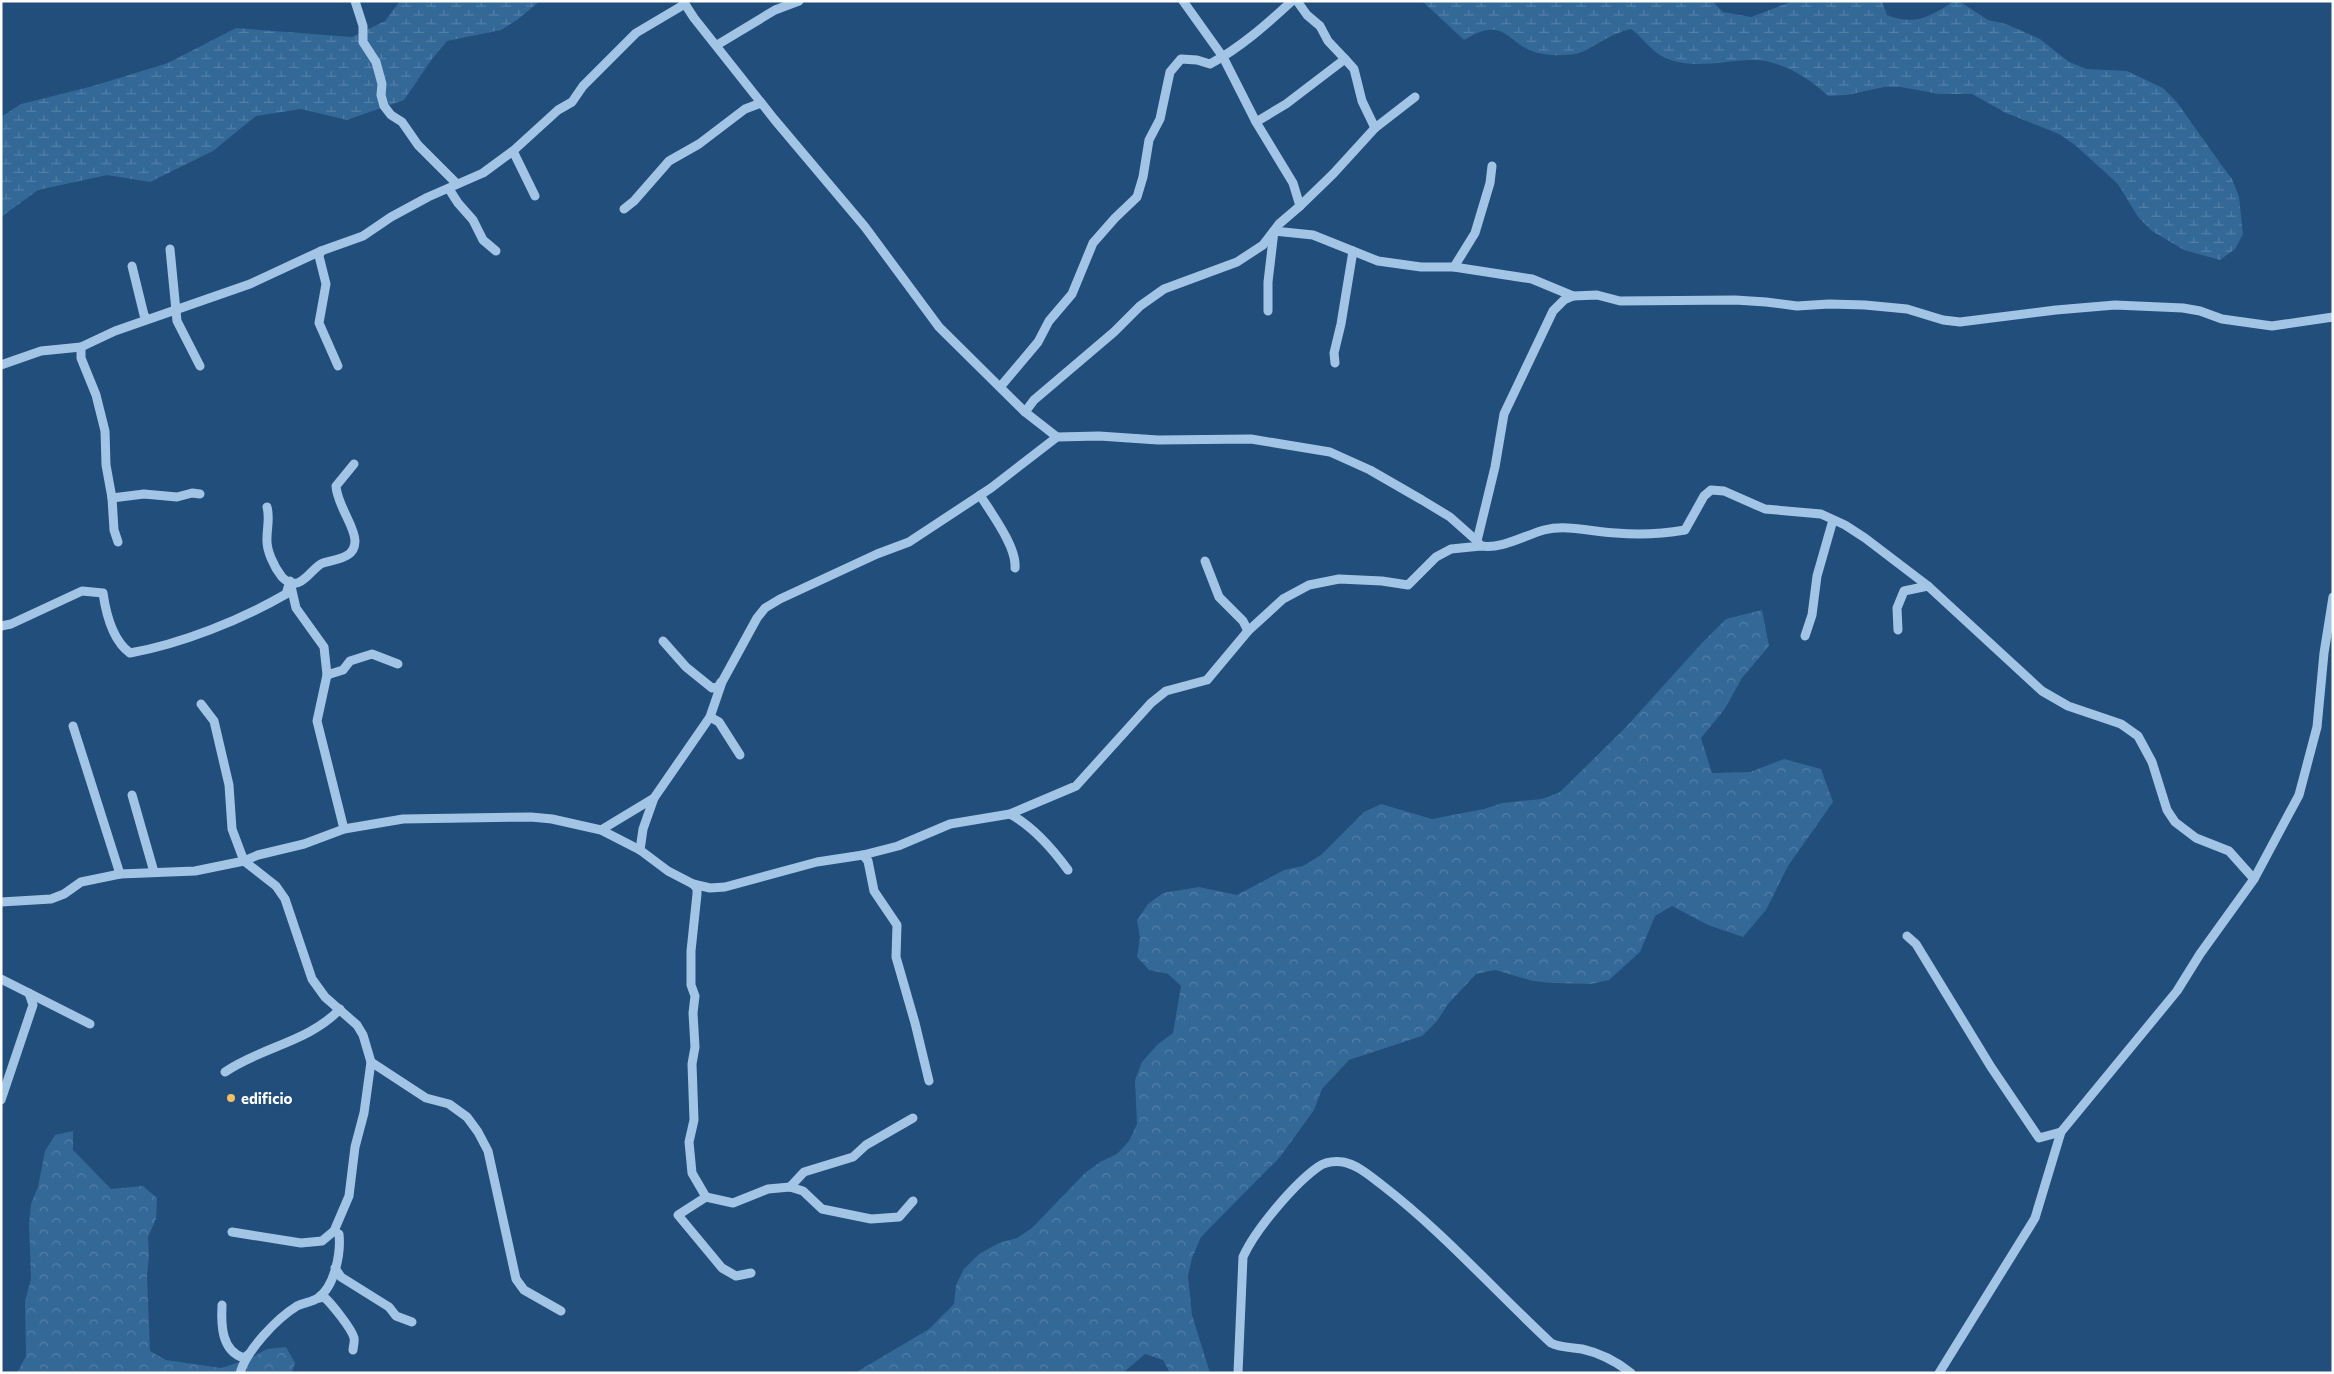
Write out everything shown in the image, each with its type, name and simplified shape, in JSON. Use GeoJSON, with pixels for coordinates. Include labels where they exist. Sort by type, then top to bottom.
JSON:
{"type":"FeatureCollection","features":[{"type":"Feature","properties":{"kind":"street"},"geometry":{"type":"LineString","coordinates":[[355,1],[363,26],[363,42],[376,62],[382,84],[381,95],[384,106],[391,115],[402,122],[418,144],[457,184]]}},
{"type":"Feature","properties":{"kind":"street"},"geometry":{"type":"LineString","coordinates":[[717,45],[775,10],[799,1]]}},
{"type":"Feature","properties":{"kind":"street"},"geometry":{"type":"LineString","coordinates":[[1183,1],[1223,57],[1256,122],[1293,183],[1300,206]]}},
{"type":"Feature","properties":{"kind":"street"},"geometry":{"type":"LineString","coordinates":[[1001,386],[1038,342],[1049,321],[1072,294],[1093,243],[1114,218],[1138,197],[1144,176],[1149,140],[1160,119],[1170,72],[1181,59],[1197,60],[1210,64],[1223,57],[1266,25],[1292,1]]}},
{"type":"Feature","properties":{"kind":"street"},"geometry":{"type":"LineString","coordinates":[[1296,1],[1306,15],[1320,26],[1328,41],[1354,69],[1362,101],[1375,128]]}},
{"type":"Feature","properties":{"kind":"street"},"geometry":{"type":"LineString","coordinates":[[1,365],[42,351],[81,347],[147,319],[250,284],[321,251],[363,236],[391,217],[428,197],[449,190],[457,184],[483,173],[513,150],[558,110],[572,102],[583,86],[636,33],[684,3],[761,102],[865,226],[939,327],[1001,386],[1025,412],[1057,437]]}},
{"type":"Feature","properties":{"kind":"street"},"geometry":{"type":"LineString","coordinates":[[1256,122],[1286,104],[1345,59]]}},
{"type":"Feature","properties":{"kind":"street"},"geometry":{"type":"LineString","coordinates":[[1025,412],[1042,393],[1114,332],[1140,306],[1164,289],[1237,262],[1263,245],[1279,224],[1333,174],[1375,128],[1415,97]]}},
{"type":"Feature","properties":{"kind":"street"},"geometry":{"type":"LineString","coordinates":[[624,209],[634,201],[669,161],[699,144],[745,109],[761,102]]}},
{"type":"Feature","properties":{"kind":"street"},"geometry":{"type":"LineString","coordinates":[[513,150],[535,196]]}},
{"type":"Feature","properties":{"kind":"street"},"geometry":{"type":"LineString","coordinates":[[1454,267],[1475,234],[1490,183],[1492,166]]}},
{"type":"Feature","properties":{"kind":"street"},"geometry":{"type":"LineString","coordinates":[[449,190],[472,220],[483,240],[496,251]]}},
{"type":"Feature","properties":{"kind":"street"},"geometry":{"type":"LineString","coordinates":[[1274,231],[1313,235],[1378,262],[1421,267],[1454,267],[1532,279],[1573,296]]}},
{"type":"Feature","properties":{"kind":"street"},"geometry":{"type":"LineString","coordinates":[[1268,311],[1268,282],[1274,231]]}},
{"type":"Feature","properties":{"kind":"street"},"geometry":{"type":"LineString","coordinates":[[170,249],[177,321],[200,366]]}},
{"type":"Feature","properties":{"kind":"street"},"geometry":{"type":"LineString","coordinates":[[321,251],[319,256],[326,284],[319,323],[338,366]]}},
{"type":"Feature","properties":{"kind":"street"},"geometry":{"type":"LineString","coordinates":[[1335,363],[1334,353],[1341,324],[1353,251]]}},
{"type":"Feature","properties":{"kind":"street"},"geometry":{"type":"LineString","coordinates":[[132,266],[144,315],[147,319]]}},
{"type":"Feature","properties":{"kind":"street"},"geometry":{"type":"LineString","coordinates":[[1479,544],[1504,414],[1553,311],[1564,300],[1573,296],[1597,295],[1620,302],[1726,300],[1797,306],[1829,304],[1864,305],[1907,309],[1942,320],[1960,322],[2056,310],[2115,306],[2183,308],[2222,318],[2272,326],[2333,317]]}},
{"type":"Feature","properties":{"kind":"street"},"geometry":{"type":"LineString","coordinates":[[81,347],[81,358],[96,395],[105,431],[106,465],[112,498],[114,530],[118,542]]}},
{"type":"Feature","properties":{"kind":"street"},"geometry":{"type":"LineString","coordinates":[[640,850],[642,829],[654,798],[710,717],[722,682],[757,618],[765,608],[780,599],[877,554],[908,542],[980,496],[1057,437],[1080,436],[1158,440],[1250,439],[1330,452],[1370,470],[1450,517],[1479,544],[1492,548],[1545,530],[1566,528],[1616,534],[1663,534],[1685,530],[1704,496],[1712,490],[1724,491],[1765,509],[1821,514],[1865,538],[1928,586],[2042,691],[2068,706],[2121,724],[2138,736],[2152,762],[2167,810],[2175,822],[2196,838],[2230,851],[2254,880]]}},
{"type":"Feature","properties":{"kind":"street"},"geometry":{"type":"LineString","coordinates":[[267,507],[268,551],[281,575],[290,581],[306,580],[322,563],[343,559],[351,551],[356,540],[336,492],[336,486],[354,464]]}},
{"type":"Feature","properties":{"kind":"street"},"geometry":{"type":"LineString","coordinates":[[112,498],[144,494],[177,497],[192,493],[200,494]]}},
{"type":"Feature","properties":{"kind":"street"},"geometry":{"type":"LineString","coordinates":[[980,496],[1005,536],[1016,562],[1015,568]]}},
{"type":"Feature","properties":{"kind":"street"},"geometry":{"type":"LineString","coordinates":[[1805,636],[1812,615],[1817,576],[1833,520]]}},
{"type":"Feature","properties":{"kind":"street"},"geometry":{"type":"LineString","coordinates":[[1,902],[51,899],[64,894],[82,882],[120,874],[195,871],[244,861],[258,855],[304,844],[344,829],[403,819],[531,817],[552,819],[601,830],[640,850],[668,871],[693,884],[710,888],[725,887],[816,862],[863,855],[898,846],[950,824],[1010,814],[1076,786],[1151,703],[1166,691],[1207,680],[1248,631],[1282,599],[1309,585],[1339,579],[1382,580],[1408,585],[1436,557],[1451,549],[1479,544]]}},
{"type":"Feature","properties":{"kind":"street"},"geometry":{"type":"LineString","coordinates":[[1205,561],[1219,597],[1243,621],[1248,631]]}},
{"type":"Feature","properties":{"kind":"street"},"geometry":{"type":"LineString","coordinates":[[1,626],[11,624],[82,591],[102,594],[107,616],[121,647],[130,652],[141,651],[193,635],[262,608],[286,594],[290,581]]}},
{"type":"Feature","properties":{"kind":"street"},"geometry":{"type":"LineString","coordinates":[[290,581],[296,608],[324,647],[327,675],[317,721],[344,829]]}},
{"type":"Feature","properties":{"kind":"street"},"geometry":{"type":"LineString","coordinates":[[1898,630],[1897,608],[1904,591],[1928,586]]}},
{"type":"Feature","properties":{"kind":"street"},"geometry":{"type":"LineString","coordinates":[[1939,1373],[2035,1218],[2061,1132],[2125,1057],[2177,991],[2200,954],[2254,880],[2300,795],[2317,727],[2324,653],[2333,597]]}},
{"type":"Feature","properties":{"kind":"street"},"geometry":{"type":"LineString","coordinates":[[663,641],[686,667],[712,688],[718,687],[722,682]]}},
{"type":"Feature","properties":{"kind":"street"},"geometry":{"type":"LineString","coordinates":[[327,675],[343,670],[350,661],[372,654],[398,664]]}},
{"type":"Feature","properties":{"kind":"street"},"geometry":{"type":"LineString","coordinates":[[201,704],[214,721],[229,784],[232,829],[244,861],[276,886],[285,899],[312,979],[325,997],[357,1025],[363,1035],[371,1062],[364,1113],[355,1147],[349,1196],[334,1231],[322,1241],[301,1243],[232,1232]]}},
{"type":"Feature","properties":{"kind":"street"},"geometry":{"type":"LineString","coordinates":[[710,717],[719,722],[740,755]]}},
{"type":"Feature","properties":{"kind":"street"},"geometry":{"type":"LineString","coordinates":[[73,726],[120,874]]}},
{"type":"Feature","properties":{"kind":"street"},"geometry":{"type":"LineString","coordinates":[[132,795],[154,872]]}},
{"type":"Feature","properties":{"kind":"street"},"geometry":{"type":"LineString","coordinates":[[601,830],[654,798]]}},
{"type":"Feature","properties":{"kind":"street"},"geometry":{"type":"LineString","coordinates":[[1010,814],[1034,831],[1051,847],[1068,870]]}},
{"type":"Feature","properties":{"kind":"street"},"geometry":{"type":"LineString","coordinates":[[863,855],[868,861],[874,891],[897,925],[896,957],[915,1023],[929,1082]]}},
{"type":"Feature","properties":{"kind":"street"},"geometry":{"type":"LineString","coordinates":[[693,884],[697,888],[691,951],[691,985],[695,996],[692,1013],[695,1047],[692,1064],[694,1120],[689,1142],[692,1172],[706,1197]]}},
{"type":"Feature","properties":{"kind":"street"},"geometry":{"type":"LineString","coordinates":[[1907,936],[1916,944],[1992,1067],[2039,1138],[2061,1132]]}},
{"type":"Feature","properties":{"kind":"street"},"geometry":{"type":"LineString","coordinates":[[1,978],[90,1024]]}},
{"type":"Feature","properties":{"kind":"street"},"geometry":{"type":"LineString","coordinates":[[1,1100],[33,1005],[29,993]]}},
{"type":"Feature","properties":{"kind":"street"},"geometry":{"type":"LineString","coordinates":[[225,1072],[240,1062],[301,1036],[332,1018],[340,1009]]}},
{"type":"Feature","properties":{"kind":"street"},"geometry":{"type":"LineString","coordinates":[[371,1062],[426,1098],[449,1104],[467,1117],[488,1151],[516,1279],[524,1290],[561,1311]]}},
{"type":"Feature","properties":{"kind":"street"},"geometry":{"type":"LineString","coordinates":[[790,1187],[804,1172],[853,1157],[866,1145],[913,1118]]}},
{"type":"Feature","properties":{"kind":"street"},"geometry":{"type":"LineString","coordinates":[[1238,1373],[1243,1257],[1248,1245],[1278,1205],[1319,1166],[1331,1162],[1344,1162],[1358,1168],[1400,1199],[1551,1343],[1559,1347],[1581,1349],[1600,1355],[1619,1363],[1631,1373]]}},
{"type":"Feature","properties":{"kind":"street"},"geometry":{"type":"LineString","coordinates":[[751,1273],[736,1276],[722,1268],[678,1215],[706,1197],[733,1203],[768,1190],[790,1187],[803,1191],[822,1209],[871,1219],[898,1217],[913,1201]]}},
{"type":"Feature","properties":{"kind":"street"},"geometry":{"type":"LineString","coordinates":[[319,1298],[329,1284],[335,1268],[340,1245],[339,1234],[334,1231]]}},
{"type":"Feature","properties":{"kind":"street"},"geometry":{"type":"LineString","coordinates":[[335,1268],[341,1277],[389,1307],[396,1316],[412,1322]]}},
{"type":"Feature","properties":{"kind":"street"},"geometry":{"type":"LineString","coordinates":[[222,1305],[221,1328],[225,1339],[239,1356],[244,1358],[269,1330],[297,1306],[324,1297],[345,1323],[354,1338],[353,1350]]}},
{"type":"Feature","properties":{"kind":"street"},"geometry":{"type":"LineString","coordinates":[[240,1373],[249,1354]]}},
{"type":"Feature","properties":{"kind":"green space"},"geometry":{"type":"Polygon","coordinates":[[[400,1],[540,1],[517,20],[501,30],[447,41],[432,59],[404,100],[347,120],[301,109],[256,116],[213,151],[150,182],[107,175],[38,190],[1,217],[1,117],[21,104],[93,86],[168,63],[236,28],[352,37],[385,21],[400,1]]]}},
{"type":"Feature","properties":{"kind":"green space"},"geometry":{"type":"Polygon","coordinates":[[[1422,1],[1712,1],[1723,12],[1751,17],[1793,1],[1882,1],[1887,15],[1914,20],[1930,15],[1954,1],[1959,1],[1988,20],[2006,24],[2040,39],[2069,62],[2087,69],[2127,71],[2163,88],[2176,101],[2232,179],[2239,197],[2243,234],[2235,249],[2220,260],[2184,250],[2152,231],[2138,217],[2118,184],[2075,145],[2059,134],[2006,113],[1972,94],[1939,94],[1901,87],[1884,87],[1847,95],[1828,96],[1792,70],[1761,60],[1693,64],[1670,60],[1656,52],[1631,29],[1611,36],[1582,52],[1563,55],[1544,54],[1531,51],[1499,31],[1479,32],[1464,40],[1422,1]]]}},
{"type":"Feature","properties":{"kind":"green space"},"geometry":{"type":"Polygon","coordinates":[[[1762,610],[1769,646],[1742,678],[1724,710],[1701,738],[1712,773],[1750,772],[1784,759],[1821,769],[1833,802],[1788,866],[1766,910],[1743,937],[1708,925],[1672,906],[1655,916],[1640,952],[1609,980],[1591,984],[1552,983],[1533,981],[1495,970],[1476,974],[1422,1036],[1349,1060],[1322,1089],[1314,1110],[1280,1157],[1201,1237],[1192,1258],[1188,1276],[1192,1315],[1210,1373],[1170,1373],[1163,1360],[1145,1354],[1123,1373],[855,1373],[929,1329],[954,1304],[956,1285],[964,1269],[979,1254],[999,1243],[1017,1238],[1032,1228],[1085,1173],[1100,1162],[1117,1154],[1129,1141],[1137,1124],[1135,1080],[1142,1062],[1157,1045],[1173,1033],[1181,986],[1168,974],[1149,970],[1137,957],[1140,938],[1137,920],[1148,904],[1163,893],[1199,887],[1237,895],[1284,870],[1303,866],[1321,855],[1364,812],[1381,804],[1432,819],[1484,809],[1502,803],[1542,799],[1560,792],[1626,727],[1726,619],[1762,610]]]}},
{"type":"Feature","properties":{"kind":"green space"},"geometry":{"type":"Polygon","coordinates":[[[73,1131],[73,1150],[111,1189],[143,1186],[157,1198],[156,1219],[148,1237],[147,1276],[150,1351],[166,1360],[221,1368],[249,1359],[267,1349],[286,1347],[295,1363],[292,1373],[17,1373],[26,1356],[25,1301],[31,1279],[29,1224],[31,1204],[38,1187],[45,1151],[55,1135],[73,1131]]]}},
{"type":"Feature","properties":{"kind":"place","name":"edificio"},"geometry":{"type":"Point","coordinates":[231,1098]}}]}
